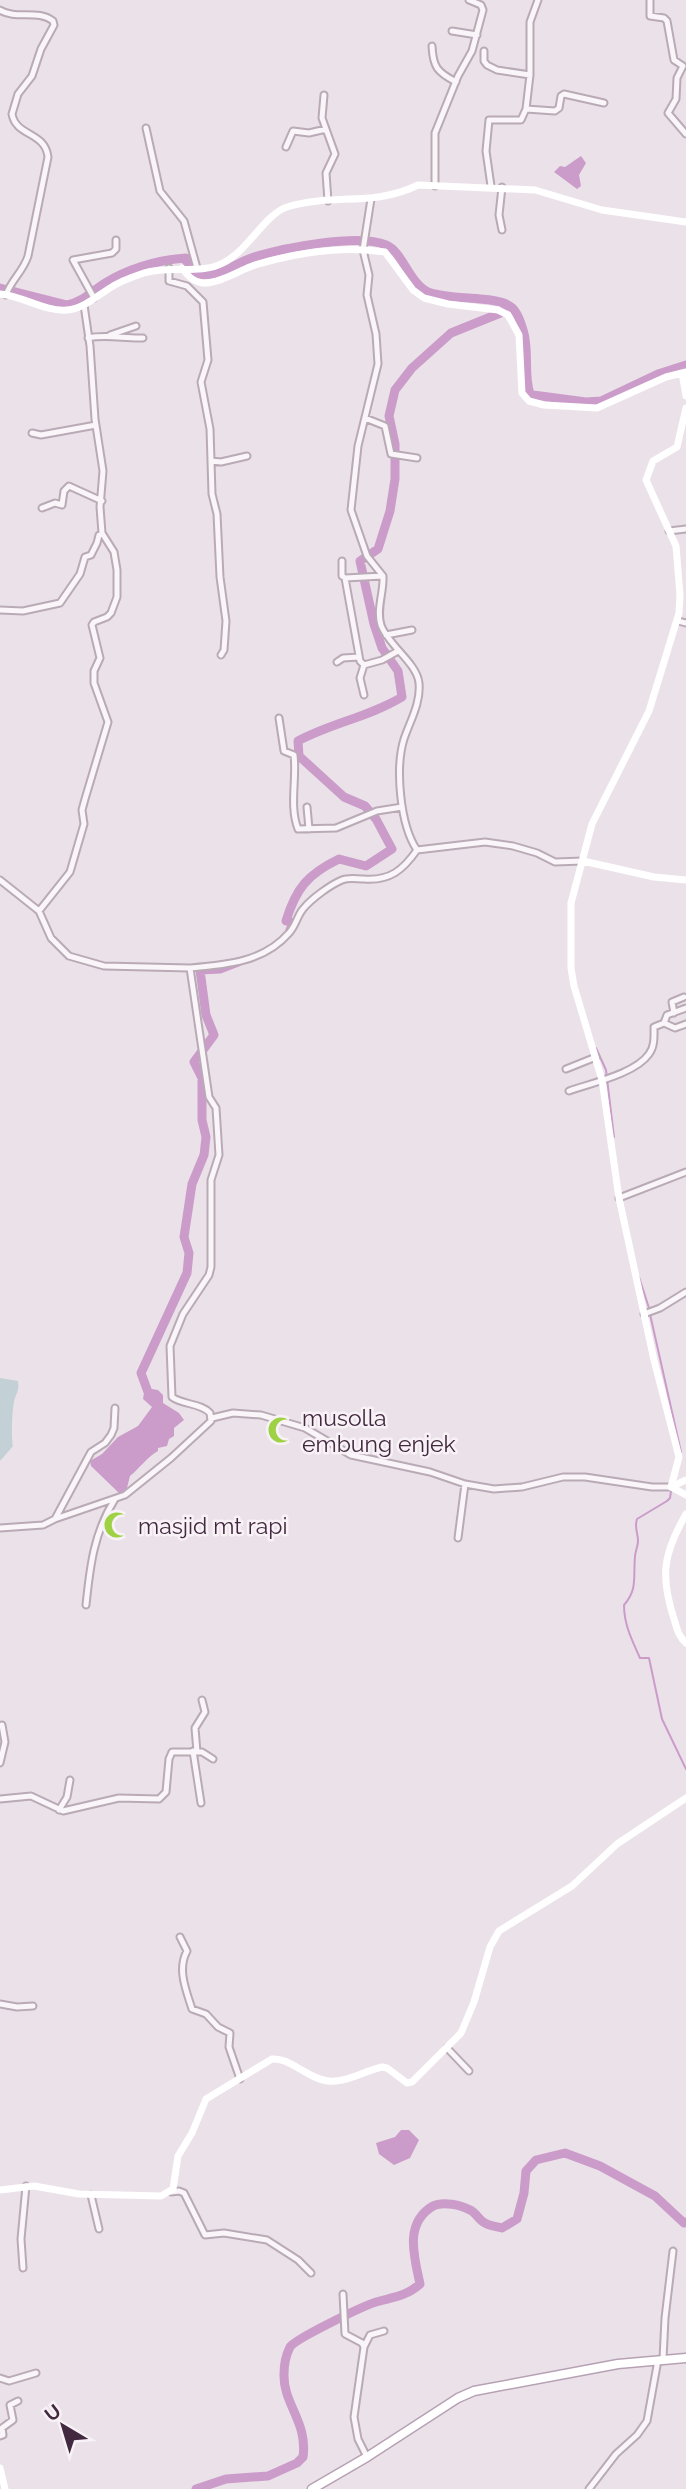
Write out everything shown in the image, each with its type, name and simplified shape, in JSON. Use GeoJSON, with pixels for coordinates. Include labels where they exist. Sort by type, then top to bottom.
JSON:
{"type":"FeatureCollection","features":[{"type":"Feature","properties":{"kind":"main road"},"geometry":{"type":"LineString","coordinates":[[312,2489],[458,2398],[474,2391],[618,2364],[686,2358]]}},
{"type":"Feature","properties":{"kind":"street"},"geometry":{"type":"LineString","coordinates":[[435,186],[435,133],[472,51],[483,8],[469,0]]}},
{"type":"Feature","properties":{"kind":"street"},"geometry":{"type":"LineString","coordinates":[[491,186],[486,151],[489,120],[521,120],[526,109],[530,75],[530,22],[538,0]]}},
{"type":"Feature","properties":{"kind":"street"},"geometry":{"type":"LineString","coordinates":[[650,0],[650,16],[667,20],[674,58],[683,66],[677,78],[676,99],[668,113],[686,134]]}},
{"type":"Feature","properties":{"kind":"street"},"geometry":{"type":"LineString","coordinates":[[0,10],[8,15],[47,17],[54,23],[32,76],[18,94],[12,114],[19,127],[42,141],[48,157],[28,256],[23,269],[5,292],[60,310],[72,310],[83,305],[93,295],[136,276],[169,268],[216,266],[233,257],[272,215],[283,209],[312,201],[371,199],[405,192],[418,185],[491,186],[550,193],[615,213],[686,222]]}},
{"type":"Feature","properties":{"kind":"street"},"geometry":{"type":"LineString","coordinates":[[452,31],[477,35]]}},
{"type":"Feature","properties":{"kind":"street"},"geometry":{"type":"LineString","coordinates":[[432,46],[436,68],[456,82]]}},
{"type":"Feature","properties":{"kind":"street"},"geometry":{"type":"LineString","coordinates":[[484,51],[484,61],[491,68],[530,75]]}},
{"type":"Feature","properties":{"kind":"street"},"geometry":{"type":"LineString","coordinates":[[526,109],[555,111],[559,108],[561,96],[564,94],[604,103]]}},
{"type":"Feature","properties":{"kind":"street"},"geometry":{"type":"LineString","coordinates":[[324,95],[322,118],[335,155],[327,170],[328,201]]}},
{"type":"Feature","properties":{"kind":"street"},"geometry":{"type":"LineString","coordinates":[[146,128],[160,191],[184,221],[193,280],[210,282],[252,266],[299,255],[364,245],[386,253],[413,290],[424,298],[498,310],[508,315],[519,335],[521,390],[524,397],[533,403],[597,408],[666,377],[684,372],[686,396]]}},
{"type":"Feature","properties":{"kind":"street"},"geometry":{"type":"LineString","coordinates":[[286,147],[293,131],[309,133],[326,129]]}},
{"type":"Feature","properties":{"kind":"street"},"geometry":{"type":"LineString","coordinates":[[502,187],[499,215],[502,230]]}},
{"type":"Feature","properties":{"kind":"street"},"geometry":{"type":"LineString","coordinates":[[371,199],[364,245],[369,275],[367,295],[379,357],[357,453],[351,510],[368,556],[383,576],[380,618],[386,635],[413,668],[419,682],[416,709],[402,748],[402,807],[408,834],[417,850]]}},
{"type":"Feature","properties":{"kind":"street"},"geometry":{"type":"LineString","coordinates":[[93,295],[73,260],[112,253],[116,249],[116,240]]}},
{"type":"Feature","properties":{"kind":"street"},"geometry":{"type":"LineString","coordinates":[[169,268],[168,279],[171,283],[187,286],[203,302],[208,360],[201,382],[210,429],[212,494],[218,514],[220,577],[226,621],[224,650],[221,655]]}},
{"type":"Feature","properties":{"kind":"street"},"geometry":{"type":"LineString","coordinates":[[39,911],[70,872],[83,824],[82,810],[108,723],[94,683],[94,671],[100,658],[92,625],[94,621],[111,613],[117,597],[117,570],[114,552],[102,534],[103,471],[83,305]]}},
{"type":"Feature","properties":{"kind":"street"},"geometry":{"type":"LineString","coordinates":[[107,336],[135,326]]}},
{"type":"Feature","properties":{"kind":"street"},"geometry":{"type":"LineString","coordinates":[[88,338],[143,338]]}},
{"type":"Feature","properties":{"kind":"street"},"geometry":{"type":"LineString","coordinates":[[671,1487],[679,1457],[649,1312],[621,1198],[603,1079],[574,986],[571,968],[571,904],[592,824],[649,711],[682,622],[676,546],[647,484],[647,476],[655,459],[677,447],[686,408]]}},
{"type":"Feature","properties":{"kind":"street"},"geometry":{"type":"LineString","coordinates":[[365,418],[384,424],[391,453],[417,458]]}},
{"type":"Feature","properties":{"kind":"street"},"geometry":{"type":"LineString","coordinates":[[32,433],[41,435],[96,425]]}},
{"type":"Feature","properties":{"kind":"street"},"geometry":{"type":"LineString","coordinates":[[211,461],[221,463],[247,456]]}},
{"type":"Feature","properties":{"kind":"street"},"geometry":{"type":"LineString","coordinates":[[42,508],[55,503],[62,505],[64,491],[69,486],[102,501]]}},
{"type":"Feature","properties":{"kind":"street"},"geometry":{"type":"LineString","coordinates":[[669,531],[685,529]]}},
{"type":"Feature","properties":{"kind":"street"},"geometry":{"type":"LineString","coordinates":[[0,610],[23,611],[60,603],[80,574],[85,557],[91,555],[98,536],[102,534]]}},
{"type":"Feature","properties":{"kind":"street"},"geometry":{"type":"LineString","coordinates":[[342,561],[342,576],[345,578],[359,657],[364,665],[360,678],[364,695]]}},
{"type":"Feature","properties":{"kind":"street"},"geometry":{"type":"LineString","coordinates":[[345,578],[383,576]]}},
{"type":"Feature","properties":{"kind":"street"},"geometry":{"type":"LineString","coordinates":[[386,635],[412,630]]}},
{"type":"Feature","properties":{"kind":"street"},"geometry":{"type":"LineString","coordinates":[[364,665],[382,660],[398,651]]}},
{"type":"Feature","properties":{"kind":"street"},"geometry":{"type":"LineString","coordinates":[[337,662],[344,658],[359,657]]}},
{"type":"Feature","properties":{"kind":"street"},"geometry":{"type":"LineString","coordinates":[[279,718],[284,751],[294,755],[294,809],[298,829],[336,828],[377,811],[402,807]]}},
{"type":"Feature","properties":{"kind":"street"},"geometry":{"type":"LineString","coordinates":[[307,807],[309,829]]}},
{"type":"Feature","properties":{"kind":"street"},"geometry":{"type":"LineString","coordinates":[[0,880],[39,911],[51,938],[69,956],[104,966],[190,968],[234,963],[269,950],[292,930],[304,907],[335,885],[346,879],[368,880],[391,876],[402,869],[417,850],[436,846],[485,842],[531,850],[557,863],[583,860],[654,877],[686,880]]}},
{"type":"Feature","properties":{"kind":"street"},"geometry":{"type":"LineString","coordinates":[[190,968],[209,1097],[216,1108],[219,1155],[211,1180],[211,1268],[180,1320],[169,1354],[173,1398],[205,1408],[212,1418]]}},
{"type":"Feature","properties":{"kind":"street"},"geometry":{"type":"LineString","coordinates":[[674,1013],[671,1002],[684,997]]}},
{"type":"Feature","properties":{"kind":"street"},"geometry":{"type":"LineString","coordinates":[[664,1023],[666,1016],[686,1008]]}},
{"type":"Feature","properties":{"kind":"street"},"geometry":{"type":"LineString","coordinates":[[569,1091],[612,1077],[647,1057],[653,1047],[654,1027],[664,1023],[675,1028],[686,1024]]}},
{"type":"Feature","properties":{"kind":"street"},"geometry":{"type":"LineString","coordinates":[[566,1069],[596,1057]]}},
{"type":"Feature","properties":{"kind":"street"},"geometry":{"type":"LineString","coordinates":[[621,1198],[686,1172]]}},
{"type":"Feature","properties":{"kind":"street"},"geometry":{"type":"LineString","coordinates":[[649,1312],[686,1292]]}},
{"type":"Feature","properties":{"kind":"street"},"geometry":{"type":"LineString","coordinates":[[55,1519],[91,1452],[105,1443],[111,1435],[115,1408]]}},
{"type":"Feature","properties":{"kind":"street"},"geometry":{"type":"LineString","coordinates":[[0,1528],[34,1527],[127,1494],[212,1418],[241,1412],[306,1428],[351,1455],[430,1472],[465,1484],[500,1490],[559,1477],[652,1487],[671,1487],[686,1480]]}},
{"type":"Feature","properties":{"kind":"street"},"geometry":{"type":"LineString","coordinates":[[458,1538],[465,1484]]}},
{"type":"Feature","properties":{"kind":"street"},"geometry":{"type":"LineString","coordinates":[[671,1487],[686,1494]]}},
{"type":"Feature","properties":{"kind":"street"},"geometry":{"type":"LineString","coordinates":[[86,1605],[94,1542],[104,1516],[115,1499]]}},
{"type":"Feature","properties":{"kind":"street"},"geometry":{"type":"LineString","coordinates":[[686,1514],[672,1541],[664,1576],[676,1629],[686,1643]]}},
{"type":"Feature","properties":{"kind":"street"},"geometry":{"type":"LineString","coordinates":[[201,1803],[195,1728],[205,1712],[202,1700]]}},
{"type":"Feature","properties":{"kind":"street"},"geometry":{"type":"LineString","coordinates":[[0,1763],[5,1742],[2,1725]]}},
{"type":"Feature","properties":{"kind":"street"},"geometry":{"type":"LineString","coordinates":[[0,1799],[31,1796],[63,1811],[119,1798],[162,1798],[166,1792],[170,1754],[175,1751],[195,1751],[206,1753],[213,1759]]}},
{"type":"Feature","properties":{"kind":"street"},"geometry":{"type":"LineString","coordinates":[[59,1810],[67,1797],[70,1780]]}},
{"type":"Feature","properties":{"kind":"street"},"geometry":{"type":"LineString","coordinates":[[171,2192],[178,2156],[192,2133],[204,2102],[268,2061],[276,2058],[324,2081],[346,2079],[382,2067],[410,2083],[461,2033],[471,2012],[490,1947],[499,1931],[572,1886],[617,1844],[686,1798]]}},
{"type":"Feature","properties":{"kind":"street"},"geometry":{"type":"LineString","coordinates":[[180,1937],[187,1951],[183,1959],[183,1982],[192,2009],[206,2014],[218,2027],[230,2033],[229,2047],[240,2079]]}},
{"type":"Feature","properties":{"kind":"street"},"geometry":{"type":"LineString","coordinates":[[0,2004],[33,2006]]}},
{"type":"Feature","properties":{"kind":"street"},"geometry":{"type":"LineString","coordinates":[[447,2048],[469,2071]]}},
{"type":"Feature","properties":{"kind":"street"},"geometry":{"type":"LineString","coordinates":[[0,2190],[26,2186],[91,2195],[117,2193],[161,2196],[179,2191],[184,2193],[205,2235],[225,2232],[267,2239],[298,2260],[311,2273]]}},
{"type":"Feature","properties":{"kind":"street"},"geometry":{"type":"LineString","coordinates":[[23,2268],[20,2239],[26,2186]]}},
{"type":"Feature","properties":{"kind":"street"},"geometry":{"type":"LineString","coordinates":[[91,2195],[99,2229]]}},
{"type":"Feature","properties":{"kind":"street"},"geometry":{"type":"LineString","coordinates":[[589,2489],[616,2454],[637,2435],[647,2421],[661,2360],[673,2251]]}},
{"type":"Feature","properties":{"kind":"street"},"geometry":{"type":"LineString","coordinates":[[343,2294],[345,2334],[362,2343],[364,2347]]}},
{"type":"Feature","properties":{"kind":"street"},"geometry":{"type":"LineString","coordinates":[[367,2457],[358,2439],[354,2417],[364,2347],[370,2335],[384,2331]]}},
{"type":"Feature","properties":{"kind":"street"},"geometry":{"type":"LineString","coordinates":[[0,2378],[9,2381],[36,2373]]}},
{"type":"Feature","properties":{"kind":"street"},"geometry":{"type":"LineString","coordinates":[[0,2436],[3,2435],[2,2428],[13,2420],[10,2405],[18,2401]]}},
{"type":"Feature","properties":{"kind":"street"},"geometry":{"type":"LineString","coordinates":[[0,2468],[5,2489]]}},
{"type":"Feature","properties":{"kind":"shaded area"},"geometry":{"type":"Polygon","coordinates":[[[581,156],[586,163],[579,175],[581,186],[577,189],[554,172],[560,166],[565,167],[581,156]]]}},
{"type":"Feature","properties":{"kind":"shaded area"},"geometry":{"type":"Polygon","coordinates":[[[0,1378],[18,1381],[18,1391],[14,1402],[13,1446],[0,1461],[0,1378]]]}},
{"type":"Feature","properties":{"kind":"shaded area"},"geometry":{"type":"Polygon","coordinates":[[[152,1389],[158,1390],[163,1395],[163,1403],[179,1413],[184,1420],[174,1428],[174,1436],[169,1439],[167,1446],[158,1448],[158,1451],[130,1476],[127,1488],[120,1494],[91,1466],[90,1461],[102,1454],[118,1437],[138,1426],[152,1407],[143,1399],[144,1393],[152,1389]]]}},
{"type":"Feature","properties":{"kind":"shaded area"},"geometry":{"type":"Polygon","coordinates":[[[401,2130],[409,2130],[419,2140],[410,2158],[394,2165],[379,2154],[376,2143],[395,2137],[401,2130]]]}},
{"type":"Feature","properties":{"kind":"waterway"},"geometry":{"type":"LineString","coordinates":[[0,288],[67,305],[83,299],[124,273],[165,261],[186,258],[189,273],[208,275],[254,257],[283,250],[340,241],[373,242],[392,249],[421,288],[428,292],[495,301],[513,309],[525,338],[530,394],[586,402],[601,401],[658,374],[686,365]]}},
{"type":"Feature","properties":{"kind":"waterway"},"geometry":{"type":"LineString","coordinates":[[290,930],[294,923],[286,921],[294,900],[305,883],[319,870],[339,859],[366,866],[392,849],[376,819],[365,806],[344,797],[299,756],[298,741],[402,697],[398,671],[382,648],[374,624],[360,561],[378,549],[390,511],[395,479],[395,444],[389,416],[395,390],[412,368],[451,333],[503,312],[505,304]]}},
{"type":"Feature","properties":{"kind":"waterway"},"geometry":{"type":"LineString","coordinates":[[148,1392],[141,1373],[187,1273],[189,1253],[184,1237],[192,1184],[204,1155],[206,1137],[202,1120],[202,1078],[194,1062],[214,1035],[206,1015],[200,970],[220,969],[238,962]]}},
{"type":"Feature","properties":{"kind":"waterway"},"geometry":{"type":"LineString","coordinates":[[596,1048],[606,1070],[614,1137]]}},
{"type":"Feature","properties":{"kind":"waterway"},"geometry":{"type":"LineString","coordinates":[[639,1277],[649,1308]]}},
{"type":"Feature","properties":{"kind":"waterway"},"geometry":{"type":"LineString","coordinates":[[650,1314],[681,1452]]}},
{"type":"Feature","properties":{"kind":"waterway"},"geometry":{"type":"LineString","coordinates":[[671,1491],[667,1501],[637,1519],[634,1582],[624,1605],[624,1612],[640,1658],[649,1658],[662,1719],[686,1769]]}},
{"type":"Feature","properties":{"kind":"waterway"},"geometry":{"type":"LineString","coordinates":[[196,2489],[226,2479],[268,2476],[297,2463],[303,2457],[302,2433],[285,2385],[285,2364],[290,2347],[344,2316],[376,2302],[404,2294],[420,2284],[413,2241],[418,2221],[433,2206],[447,2204],[462,2207],[472,2211],[486,2224],[502,2228],[517,2219],[526,2171],[536,2160],[565,2153],[600,2166],[655,2196],[686,2222]]}},
{"type":"Feature","properties":{"kind":"place","name":"musolla embung enjek"},"geometry":{"type":"Point","coordinates":[281,1430]}},
{"type":"Feature","properties":{"kind":"place","name":"masjid mt rapi"},"geometry":{"type":"Point","coordinates":[117,1525]}}]}
